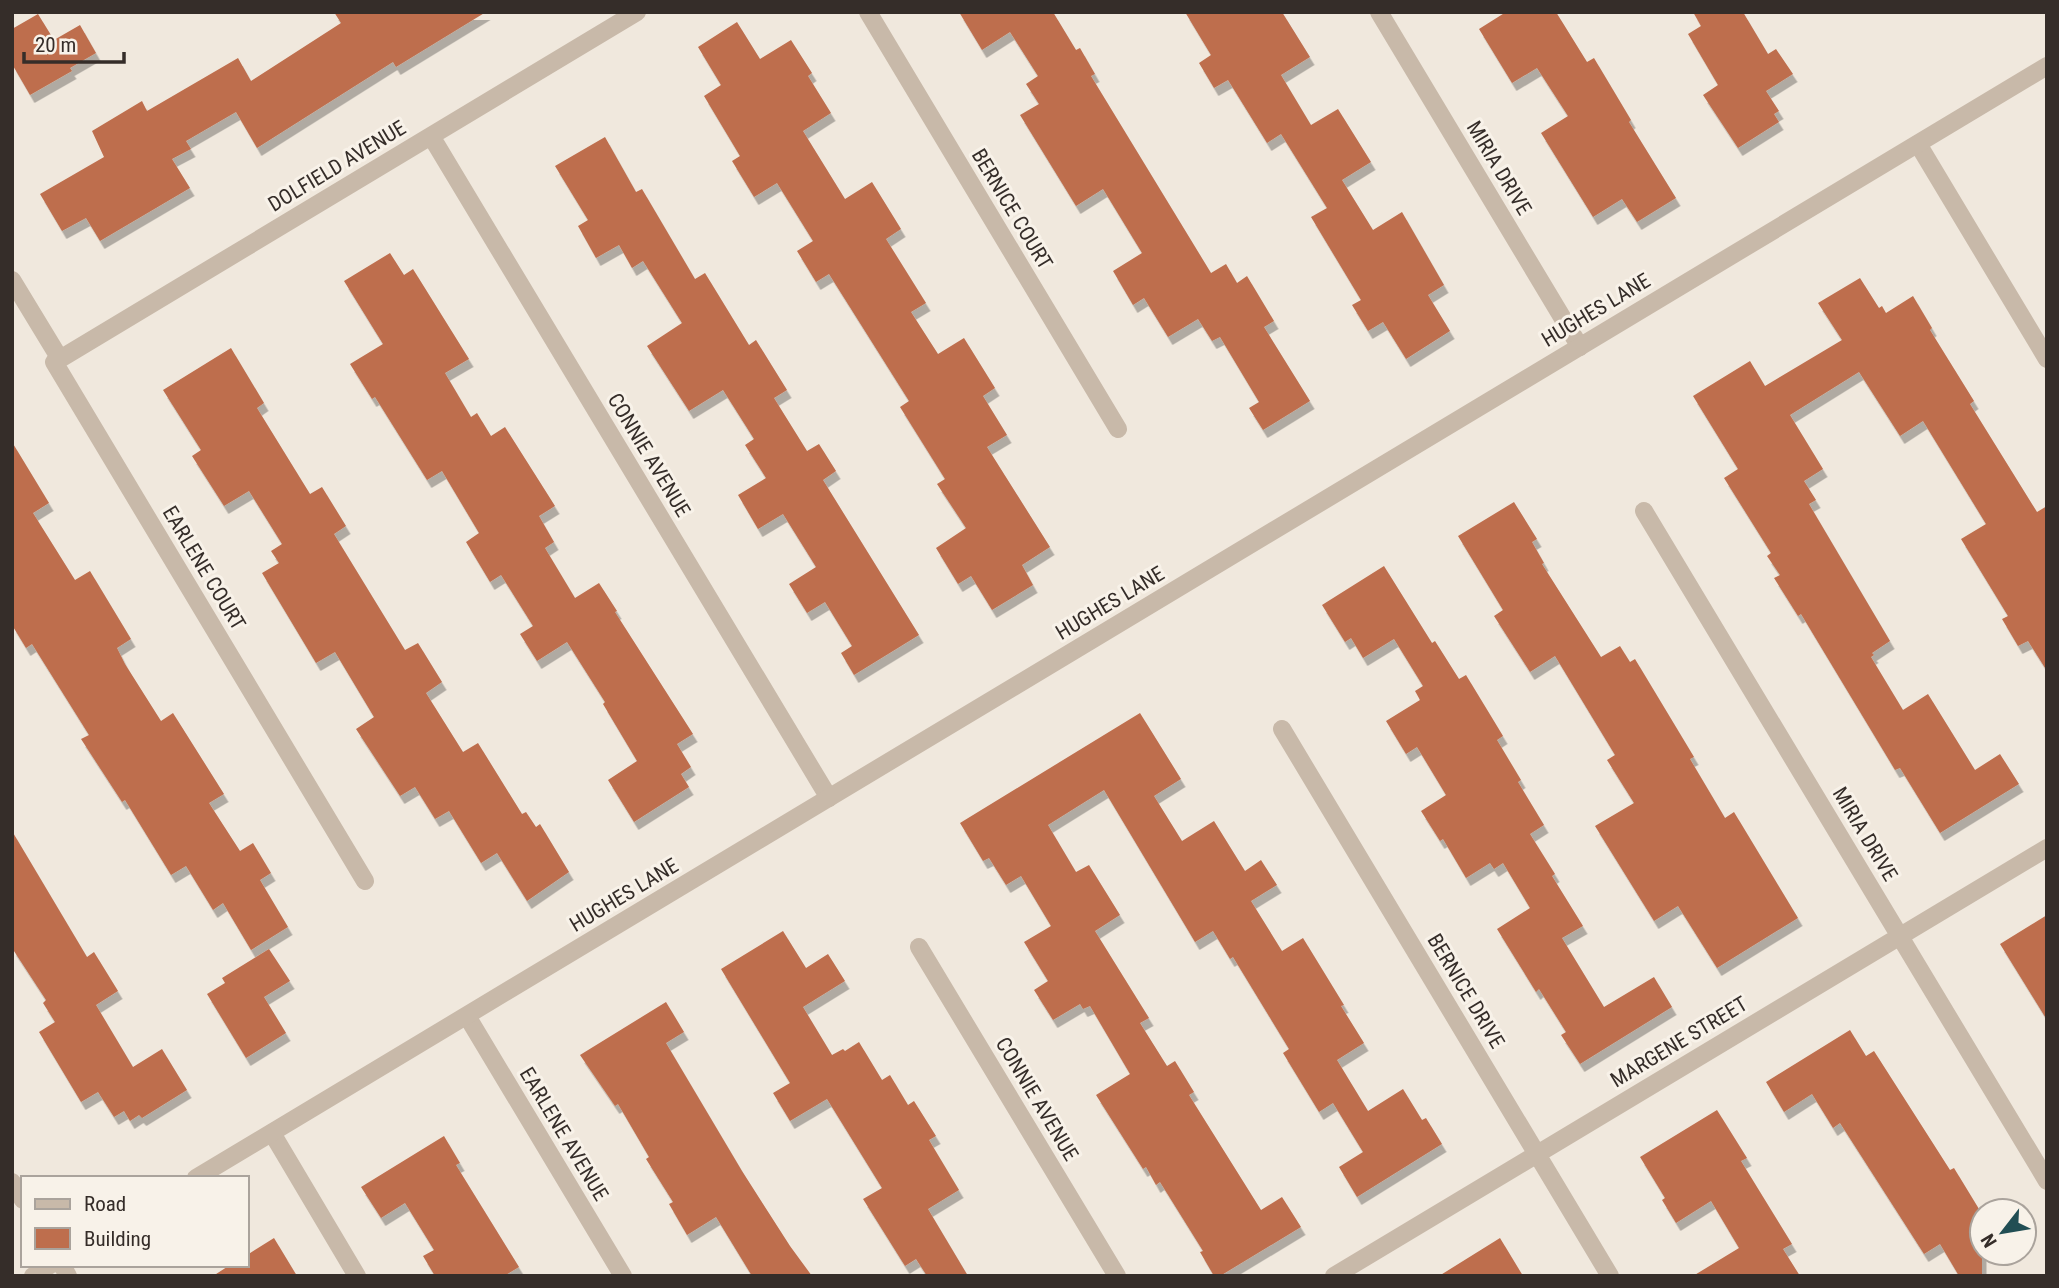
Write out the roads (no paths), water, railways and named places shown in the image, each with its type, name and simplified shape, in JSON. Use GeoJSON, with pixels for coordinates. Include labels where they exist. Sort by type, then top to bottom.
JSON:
{"type":"FeatureCollection","features":[{"type":"Feature","properties":{"kind":"street","name":"DOLFIELD AVENUE"},"geometry":{"type":"LineString","coordinates":[[60,359],[637,12]]}},
{"type":"Feature","properties":{"kind":"street","name":"BERNICE COURT"},"geometry":{"type":"LineString","coordinates":[[868,12],[1118,429]]}},
{"type":"Feature","properties":{"kind":"street","name":"MIRIA DRIVE"},"geometry":{"type":"LineString","coordinates":[[1379,12],[1580,347]]}},
{"type":"Feature","properties":{"kind":"street","name":"HUGHES LANE"},"geometry":{"type":"LineString","coordinates":[[199,1176],[2047,66]]}},
{"type":"Feature","properties":{"kind":"street","name":"CONNIE AVENUE"},"geometry":{"type":"LineString","coordinates":[[431,136],[829,798]]}},
{"type":"Feature","properties":{"kind":"street"},"geometry":{"type":"LineString","coordinates":[[1918,144],[2047,359]]}},
{"type":"Feature","properties":{"kind":"street","name":"EARLENE COURT"},"geometry":{"type":"LineString","coordinates":[[12,280],[60,359],[54,362],[365,881]]}},
{"type":"Feature","properties":{"kind":"street","name":"MIRIA DRIVE"},"geometry":{"type":"LineString","coordinates":[[1644,511],[2047,1181]]}},
{"type":"Feature","properties":{"kind":"street","name":"BERNICE DRIVE"},"geometry":{"type":"LineString","coordinates":[[1282,729],[1610,1276]]}},
{"type":"Feature","properties":{"kind":"street","name":"MARGENE STREET"},"geometry":{"type":"LineString","coordinates":[[1334,1276],[2047,848]]}},
{"type":"Feature","properties":{"kind":"street","name":"CONNIE AVENUE"},"geometry":{"type":"LineString","coordinates":[[919,947],[1116,1276]]}},
{"type":"Feature","properties":{"kind":"street","name":"EARLENE AVENUE"},"geometry":{"type":"LineString","coordinates":[[467,1016],[623,1276]]}},
{"type":"Feature","properties":{"kind":"street"},"geometry":{"type":"LineString","coordinates":[[272,1133],[358,1276]]}}]}
